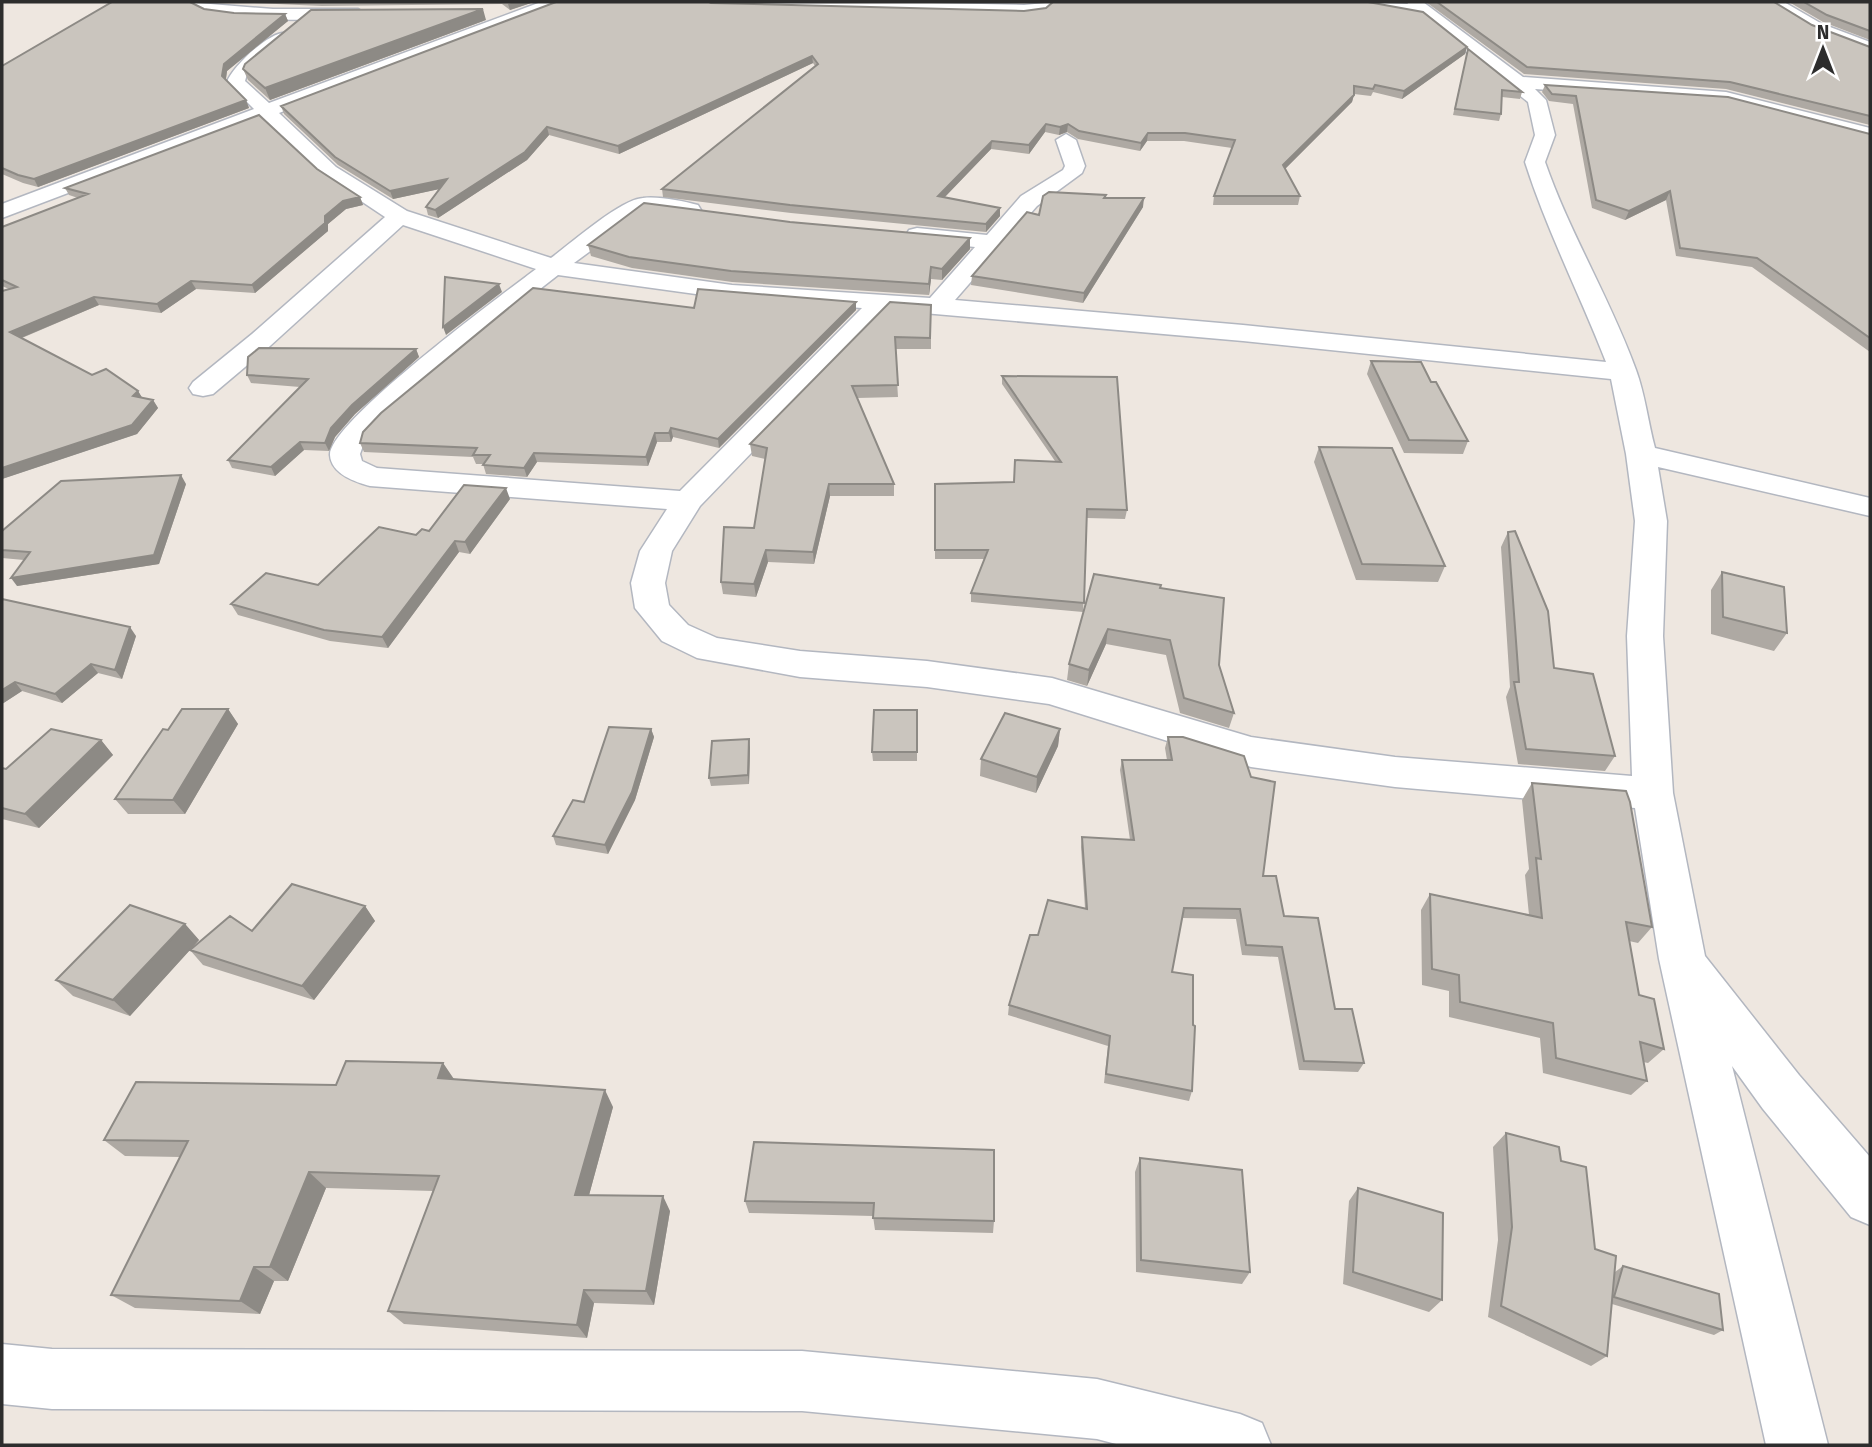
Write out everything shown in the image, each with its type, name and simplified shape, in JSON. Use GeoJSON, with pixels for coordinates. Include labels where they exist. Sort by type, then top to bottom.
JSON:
{"type":"FeatureCollection","features":[{"type":"Feature","properties":{"kind":"street"},"geometry":{"type":"LineString","coordinates":[[194,2],[237,11],[308,15],[377,14]]}},
{"type":"Feature","properties":{"kind":"street"},"geometry":{"type":"LineString","coordinates":[[2,211],[554,2]]}},
{"type":"Feature","properties":{"kind":"street"},"geometry":{"type":"LineString","coordinates":[[712,2],[1024,10],[1041,9],[1048,2]]}},
{"type":"Feature","properties":{"kind":"street"},"geometry":{"type":"LineString","coordinates":[[1368,2],[1420,7],[1518,82],[1537,100],[1545,135],[1535,162],[1562,235],[1595,301],[1623,372],[1641,454],[1651,521],[1645,636],[1653,793],[1682,959],[1797,1445]]}},
{"type":"Feature","properties":{"kind":"street"},"geometry":{"type":"LineString","coordinates":[[1773,2],[1816,27],[1870,48]]}},
{"type":"Feature","properties":{"kind":"street"},"geometry":{"type":"LineString","coordinates":[[486,12],[527,12]]}},
{"type":"Feature","properties":{"kind":"street"},"geometry":{"type":"LineString","coordinates":[[308,15],[236,78],[236,82],[329,171],[399,216],[556,268],[732,292],[936,306],[1401,348],[1623,372]]}},
{"type":"Feature","properties":{"kind":"street"},"geometry":{"type":"LineString","coordinates":[[1518,82],[1726,97],[1870,134]]}},
{"type":"Feature","properties":{"kind":"street"},"geometry":{"type":"LineString","coordinates":[[936,306],[1029,201],[1072,173],[1075,166],[1066,140]]}},
{"type":"Feature","properties":{"kind":"street"},"geometry":{"type":"LineString","coordinates":[[688,501],[370,477],[349,466],[345,454],[351,439],[373,414],[499,309],[631,209],[643,204],[713,213]]}},
{"type":"Feature","properties":{"kind":"street"},"geometry":{"type":"LineString","coordinates":[[203,388],[261,340],[399,216]]}},
{"type":"Feature","properties":{"kind":"street"},"geometry":{"type":"LineString","coordinates":[[894,233],[992,242]]}},
{"type":"Feature","properties":{"kind":"street"},"geometry":{"type":"LineString","coordinates":[[881,304],[735,450],[688,501],[656,551],[648,583],[652,608],[675,633],[710,649],[800,664],[927,674],[1052,691],[1132,718],[1251,751],[1395,772],[1653,793]]}},
{"type":"Feature","properties":{"kind":"street"},"geometry":{"type":"LineString","coordinates":[[1641,454],[1870,506]]}},
{"type":"Feature","properties":{"kind":"street"},"geometry":{"type":"LineString","coordinates":[[1682,959],[1781,1092],[1870,1198]]}},
{"type":"Feature","properties":{"kind":"street"},"geometry":{"type":"LineString","coordinates":[[2,1374],[52,1379],[802,1381],[1097,1409],[1240,1445]]}},
{"type":"Feature","properties":{"kind":"building"},"geometry":{"type":"Polygon","coordinates":[[[112,2],[190,2],[204,9],[234,13],[285,14],[224,64],[222,76],[246,100],[34,179],[2,168],[2,66],[112,2]]]}},
{"type":"Feature","properties":{"kind":"building"},"geometry":{"type":"Polygon","coordinates":[[[556,2],[709,2],[1024,11],[1046,8],[1053,2],[1368,2],[1423,12],[1467,47],[1404,91],[1375,85],[1373,89],[1354,86],[1354,95],[1283,165],[1300,196],[1214,196],[1235,140],[1185,133],[1148,133],[1141,143],[1079,131],[1068,124],[1060,127],[1046,124],[1029,145],[992,141],[938,196],[1000,208],[986,224],[790,205],[662,189],[818,64],[812,56],[618,146],[547,127],[525,152],[435,210],[426,207],[447,179],[390,191],[335,157],[281,106],[556,2]]]}},
{"type":"Feature","properties":{"kind":"building"},"geometry":{"type":"Polygon","coordinates":[[[1437,2],[1774,2],[1812,25],[1870,47],[1870,116],[1730,82],[1527,67],[1437,2]]]}},
{"type":"Feature","properties":{"kind":"building"},"geometry":{"type":"Polygon","coordinates":[[[1804,2],[1870,2],[1870,31],[1827,15],[1804,2]]]}},
{"type":"Feature","properties":{"kind":"building"},"geometry":{"type":"Polygon","coordinates":[[[483,9],[265,88],[243,69],[245,64],[311,10],[483,9]]]}},
{"type":"Feature","properties":{"kind":"building"},"geometry":{"type":"Polygon","coordinates":[[[1468,49],[1522,92],[1502,90],[1501,114],[1455,109],[1468,49]]]}},
{"type":"Feature","properties":{"kind":"building"},"geometry":{"type":"Polygon","coordinates":[[[1545,85],[1728,97],[1870,134],[1870,338],[1757,258],[1680,248],[1670,191],[1629,211],[1596,200],[1576,96],[1552,94],[1545,85]]]}},
{"type":"Feature","properties":{"kind":"building"},"geometry":{"type":"Polygon","coordinates":[[[259,115],[317,169],[360,197],[343,201],[325,216],[325,223],[252,285],[191,281],[157,304],[94,297],[10,332],[92,375],[106,369],[138,391],[133,396],[153,400],[132,425],[2,468],[2,291],[17,287],[2,280],[2,227],[88,194],[65,188],[259,115]]]}},
{"type":"Feature","properties":{"kind":"building"},"geometry":{"type":"Polygon","coordinates":[[[1049,192],[1106,195],[1104,198],[1144,198],[1084,293],[972,276],[1027,212],[1039,215],[1043,196],[1049,192]]]}},
{"type":"Feature","properties":{"kind":"building"},"geometry":{"type":"Polygon","coordinates":[[[644,203],[790,222],[970,238],[942,269],[931,267],[929,284],[731,271],[629,257],[588,245],[644,203]]]}},
{"type":"Feature","properties":{"kind":"building"},"geometry":{"type":"Polygon","coordinates":[[[445,277],[499,284],[443,327],[445,277]]]}},
{"type":"Feature","properties":{"kind":"building"},"geometry":{"type":"Polygon","coordinates":[[[533,288],[694,308],[698,289],[856,302],[718,439],[671,428],[669,433],[655,433],[646,457],[534,453],[524,468],[483,465],[490,455],[473,455],[477,448],[360,443],[363,432],[381,413],[533,288]]]}},
{"type":"Feature","properties":{"kind":"building"},"geometry":{"type":"Polygon","coordinates":[[[890,302],[931,305],[930,338],[895,337],[898,385],[852,386],[894,484],[829,484],[813,552],[766,550],[754,584],[721,582],[724,527],[754,528],[767,448],[750,444],[890,302]]]}},
{"type":"Feature","properties":{"kind":"building"},"geometry":{"type":"Polygon","coordinates":[[[259,348],[416,349],[352,405],[331,428],[325,443],[300,442],[271,467],[228,460],[308,379],[247,375],[248,357],[259,348]]]}},
{"type":"Feature","properties":{"kind":"building"},"geometry":{"type":"Polygon","coordinates":[[[1371,361],[1421,362],[1431,382],[1436,382],[1468,441],[1409,440],[1371,361]]]}},
{"type":"Feature","properties":{"kind":"building"},"geometry":{"type":"Polygon","coordinates":[[[1002,376],[1117,377],[1127,510],[1087,509],[1084,603],[971,593],[988,550],[935,550],[935,484],[1014,482],[1015,460],[1061,462],[1002,376]]]}},
{"type":"Feature","properties":{"kind":"building"},"geometry":{"type":"Polygon","coordinates":[[[1319,447],[1392,448],[1445,566],[1362,564],[1319,447]]]}},
{"type":"Feature","properties":{"kind":"building"},"geometry":{"type":"Polygon","coordinates":[[[181,475],[154,555],[11,578],[30,552],[2,550],[2,531],[61,481],[181,475]]]}},
{"type":"Feature","properties":{"kind":"building"},"geometry":{"type":"Polygon","coordinates":[[[464,485],[506,488],[465,542],[455,541],[382,637],[324,630],[231,604],[266,573],[318,585],[379,527],[416,535],[422,529],[429,531],[464,485]]]}},
{"type":"Feature","properties":{"kind":"building"},"geometry":{"type":"Polygon","coordinates":[[[1515,531],[1548,611],[1554,668],[1593,674],[1615,756],[1526,749],[1514,682],[1519,682],[1508,532],[1515,531]]]}},
{"type":"Feature","properties":{"kind":"building"},"geometry":{"type":"Polygon","coordinates":[[[1722,572],[1784,587],[1787,633],[1723,617],[1722,572]]]}},
{"type":"Feature","properties":{"kind":"building"},"geometry":{"type":"Polygon","coordinates":[[[1094,574],[1224,598],[1219,665],[1234,713],[1184,698],[1170,640],[1108,629],[1089,670],[1069,664],[1094,574]]]}},
{"type":"Feature","properties":{"kind":"building"},"geometry":{"type":"Polygon","coordinates":[[[2,599],[130,627],[115,670],[91,664],[55,694],[15,682],[2,690],[2,599]]]}},
{"type":"Feature","properties":{"kind":"building"},"geometry":{"type":"Polygon","coordinates":[[[182,709],[228,709],[173,800],[115,799],[163,729],[168,730],[182,709]]]}},
{"type":"Feature","properties":{"kind":"building"},"geometry":{"type":"Polygon","coordinates":[[[874,710],[917,710],[917,752],[872,752],[874,710]]]}},
{"type":"Feature","properties":{"kind":"building"},"geometry":{"type":"Polygon","coordinates":[[[1005,713],[1060,729],[1037,777],[981,759],[1005,713]]]}},
{"type":"Feature","properties":{"kind":"building"},"geometry":{"type":"Polygon","coordinates":[[[609,727],[651,729],[632,792],[605,845],[553,836],[573,800],[584,802],[609,727]]]}},
{"type":"Feature","properties":{"kind":"building"},"geometry":{"type":"Polygon","coordinates":[[[51,729],[101,740],[25,814],[2,808],[2,768],[6,769],[51,729]]]}},
{"type":"Feature","properties":{"kind":"building"},"geometry":{"type":"Polygon","coordinates":[[[1168,737],[1183,737],[1244,756],[1251,777],[1275,782],[1263,876],[1276,876],[1284,916],[1318,918],[1335,1009],[1352,1009],[1364,1063],[1304,1061],[1282,947],[1246,945],[1240,909],[1184,908],[1172,972],[1193,975],[1195,1026],[1192,1091],[1106,1074],[1110,1036],[1009,1005],[1030,935],[1038,935],[1048,900],[1087,909],[1082,837],[1134,840],[1122,760],[1172,760],[1168,737]]]}},
{"type":"Feature","properties":{"kind":"building"},"geometry":{"type":"Polygon","coordinates":[[[749,739],[748,775],[709,778],[712,741],[749,739]]]}},
{"type":"Feature","properties":{"kind":"building"},"geometry":{"type":"Polygon","coordinates":[[[1532,783],[1626,791],[1652,927],[1626,922],[1639,995],[1654,999],[1664,1049],[1640,1042],[1647,1081],[1556,1058],[1553,1023],[1460,1002],[1459,975],[1432,969],[1430,894],[1542,918],[1536,858],[1541,859],[1532,783]]]}},
{"type":"Feature","properties":{"kind":"building"},"geometry":{"type":"Polygon","coordinates":[[[292,884],[365,906],[302,986],[190,950],[230,916],[252,931],[292,884]]]}},
{"type":"Feature","properties":{"kind":"building"},"geometry":{"type":"Polygon","coordinates":[[[130,905],[185,924],[113,1000],[56,980],[130,905]]]}},
{"type":"Feature","properties":{"kind":"building"},"geometry":{"type":"Polygon","coordinates":[[[346,1061],[443,1063],[438,1078],[605,1090],[575,1195],[663,1196],[646,1291],[584,1290],[577,1325],[388,1311],[439,1176],[309,1172],[270,1267],[254,1267],[240,1301],[111,1295],[188,1141],[104,1140],[136,1082],[336,1085],[346,1061]]]}},
{"type":"Feature","properties":{"kind":"building"},"geometry":{"type":"Polygon","coordinates":[[[1506,1133],[1559,1147],[1561,1161],[1586,1167],[1595,1249],[1616,1256],[1607,1356],[1501,1306],[1512,1227],[1506,1133]]]}},
{"type":"Feature","properties":{"kind":"building"},"geometry":{"type":"Polygon","coordinates":[[[754,1142],[994,1150],[994,1221],[873,1218],[874,1203],[745,1201],[754,1142]]]}},
{"type":"Feature","properties":{"kind":"building"},"geometry":{"type":"Polygon","coordinates":[[[1140,1158],[1242,1170],[1250,1272],[1141,1260],[1140,1158]]]}},
{"type":"Feature","properties":{"kind":"building"},"geometry":{"type":"Polygon","coordinates":[[[1358,1188],[1443,1213],[1442,1300],[1353,1272],[1358,1188]]]}},
{"type":"Feature","properties":{"kind":"building"},"geometry":{"type":"Polygon","coordinates":[[[1623,1266],[1719,1294],[1723,1330],[1614,1297],[1623,1266]]]}}]}
